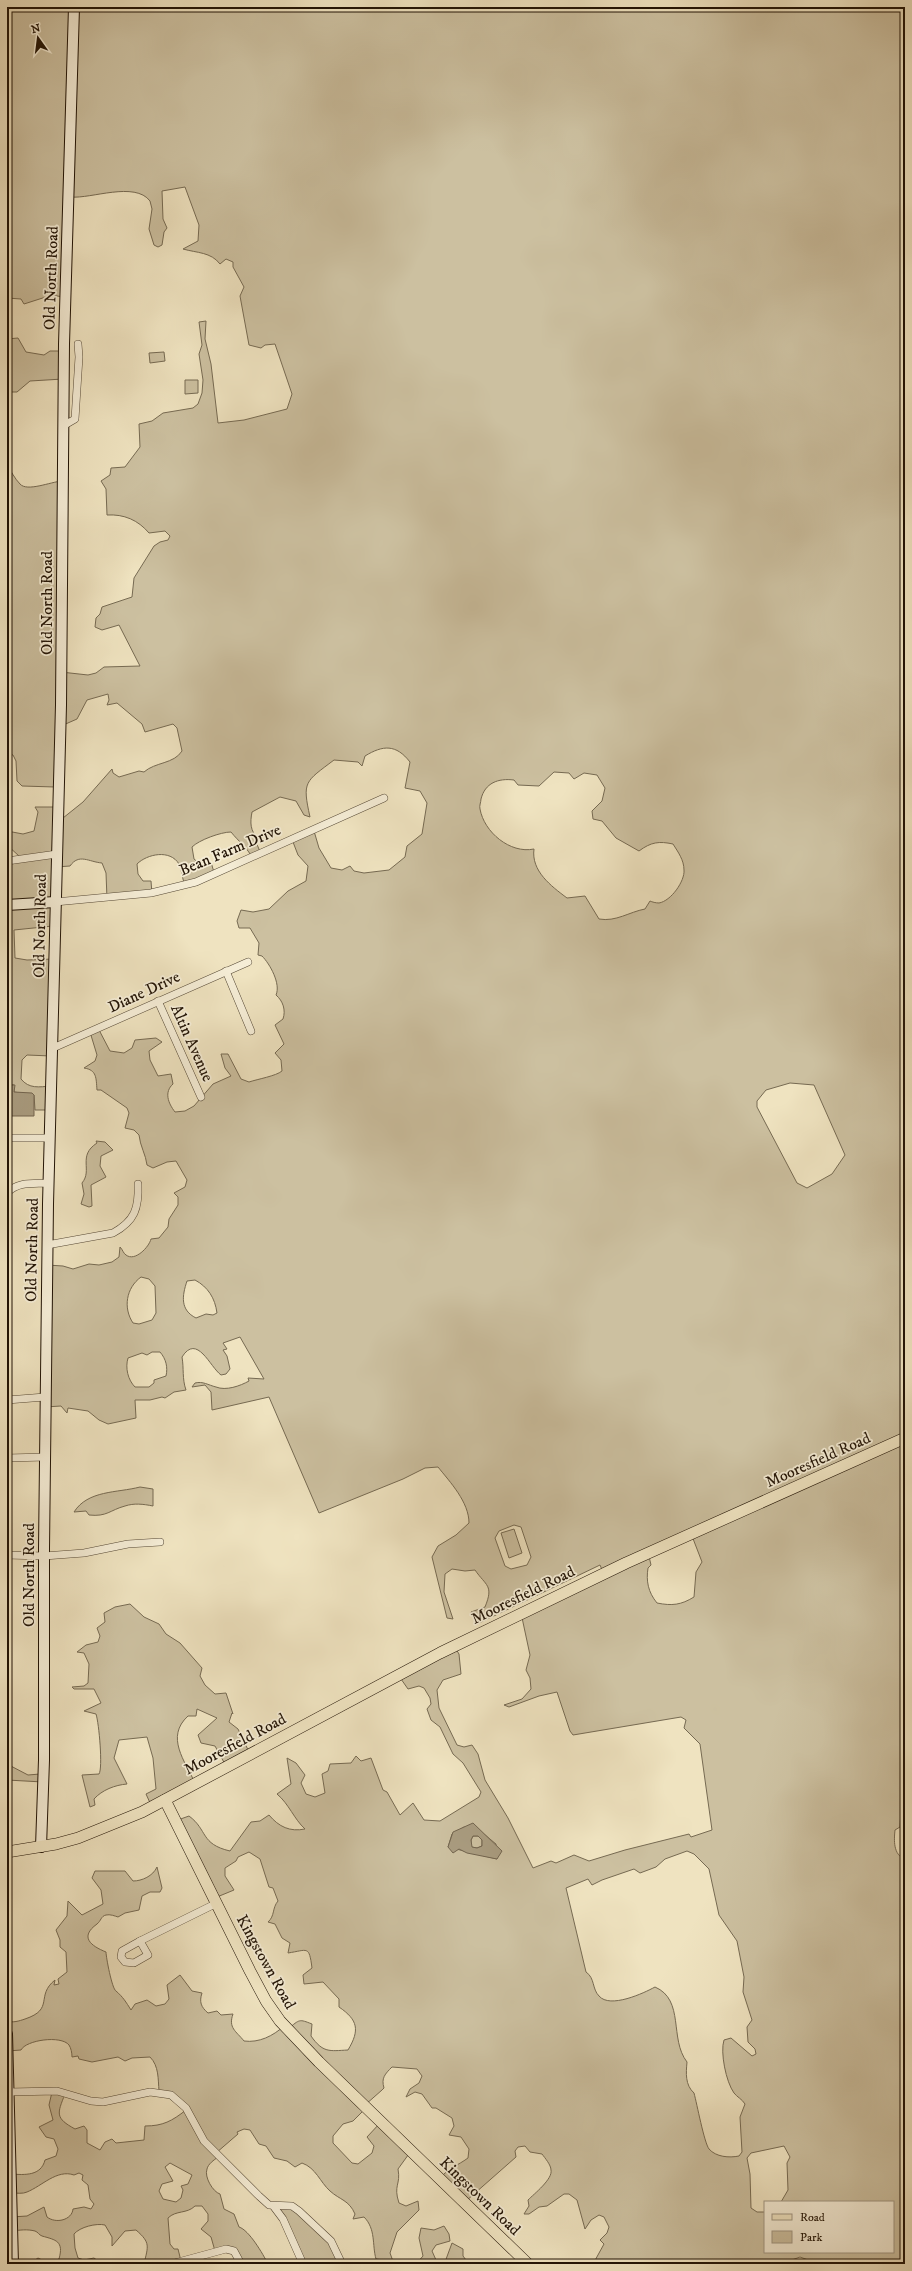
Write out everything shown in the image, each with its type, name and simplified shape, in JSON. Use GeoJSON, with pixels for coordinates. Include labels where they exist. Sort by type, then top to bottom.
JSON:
{"type":"FeatureCollection","features":[{"type":"Feature","properties":{"kind":"main road","name":"Mooresfield Road"},"geometry":{"type":"LineString","coordinates":[[165,1800],[360,1694],[506,1621],[692,1533],[905,1438]]}},
{"type":"Feature","properties":{"kind":"main road"},"geometry":{"type":"LineString","coordinates":[[7,1852],[41,1846],[96,1832],[165,1800]]}},
{"type":"Feature","properties":{"kind":"main road","name":"Kingstown Road"},"geometry":{"type":"LineString","coordinates":[[165,1800],[266,2001],[280,2021],[319,2062],[528,2264]]}},
{"type":"Feature","properties":{"kind":"street","name":"Old North Road"},"geometry":{"type":"LineString","coordinates":[[41,1846],[44,1760],[44,1556],[48,1183],[53,1048],[62,610],[63,426],[74,7]]}},
{"type":"Feature","properties":{"kind":"street"},"geometry":{"type":"LineString","coordinates":[[63,426],[75,419],[79,357],[78,344]]}},
{"type":"Feature","properties":{"kind":"street","name":"Bean Farm Drive"},"geometry":{"type":"LineString","coordinates":[[55,902],[151,893],[196,882],[384,798]]}},
{"type":"Feature","properties":{"kind":"street"},"geometry":{"type":"LineString","coordinates":[[7,861],[57,854]]}},
{"type":"Feature","properties":{"kind":"street"},"geometry":{"type":"LineString","coordinates":[[7,905],[55,902]]}},
{"type":"Feature","properties":{"kind":"street","name":"Diane Drive"},"geometry":{"type":"LineString","coordinates":[[53,1048],[248,962]]}},
{"type":"Feature","properties":{"kind":"street"},"geometry":{"type":"LineString","coordinates":[[226,971],[250,1031]]}},
{"type":"Feature","properties":{"kind":"street","name":"Altin Avenue"},"geometry":{"type":"LineString","coordinates":[[158,1001],[201,1097]]}},
{"type":"Feature","properties":{"kind":"street"},"geometry":{"type":"LineString","coordinates":[[7,1138],[50,1138]]}},
{"type":"Feature","properties":{"kind":"street"},"geometry":{"type":"LineString","coordinates":[[7,1193],[22,1184],[48,1183]]}},
{"type":"Feature","properties":{"kind":"street"},"geometry":{"type":"LineString","coordinates":[[47,1245],[113,1233],[122,1228],[135,1212],[139,1202],[138,1184]]}},
{"type":"Feature","properties":{"kind":"street"},"geometry":{"type":"LineString","coordinates":[[7,1400],[46,1398]]}},
{"type":"Feature","properties":{"kind":"street"},"geometry":{"type":"LineString","coordinates":[[7,1458],[46,1457]]}},
{"type":"Feature","properties":{"kind":"street"},"geometry":{"type":"LineString","coordinates":[[7,1555],[44,1556],[84,1553],[128,1544],[160,1542]]}},
{"type":"Feature","properties":{"kind":"street"},"geometry":{"type":"LineString","coordinates":[[140,1942],[216,1903]]}},
{"type":"Feature","properties":{"kind":"street"},"geometry":{"type":"LineString","coordinates":[[7,2034],[9,2092],[9,2218],[13,2264]]}},
{"type":"Feature","properties":{"kind":"street"},"geometry":{"type":"LineString","coordinates":[[9,2092],[57,2091],[91,2101],[103,2102],[150,2092],[171,2095],[186,2108],[204,2141],[259,2196],[274,2206],[283,2219],[303,2264]]}},
{"type":"Feature","properties":{"kind":"street"},"geometry":{"type":"LineString","coordinates":[[274,2206],[292,2206],[299,2211],[330,2241],[342,2264]]}},
{"type":"Feature","properties":{"kind":"street"},"geometry":{"type":"LineString","coordinates":[[171,2264],[226,2249],[234,2251],[241,2264]]}},
{"type":"Feature","properties":{"kind":"green space"},"geometry":{"type":"Polygon","coordinates":[[[7,7],[905,7],[905,1808],[901,1811],[900,1827],[895,1830],[894,1838],[896,1851],[905,1859],[905,2264],[885,2264],[876,2261],[872,2264],[819,2264],[800,2257],[781,2264],[593,2264],[604,2244],[600,2240],[607,2233],[609,2227],[604,2217],[599,2215],[591,2220],[585,2229],[577,2200],[569,2194],[564,2194],[547,2206],[539,2207],[529,2214],[524,2214],[529,2206],[528,2200],[542,2186],[551,2174],[550,2166],[542,2154],[530,2152],[525,2146],[518,2147],[515,2151],[516,2157],[466,2201],[440,2178],[450,2169],[468,2158],[469,2149],[461,2137],[449,2135],[454,2126],[452,2118],[436,2108],[432,2108],[422,2094],[415,2092],[406,2097],[410,2089],[419,2083],[422,2076],[417,2069],[392,2067],[384,2076],[384,2088],[365,2105],[366,2108],[353,2121],[343,2124],[333,2136],[333,2143],[352,2163],[358,2164],[372,2153],[374,2146],[367,2137],[381,2122],[411,2151],[398,2169],[399,2179],[397,2197],[399,2203],[406,2206],[418,2201],[419,2210],[397,2232],[390,2253],[394,2264],[387,2264],[384,2260],[376,2259],[372,2232],[368,2222],[364,2217],[353,2219],[355,2214],[353,2209],[330,2191],[311,2168],[302,2163],[295,2167],[287,2161],[274,2158],[266,2146],[259,2144],[250,2130],[244,2129],[237,2132],[238,2134],[216,2153],[218,2157],[211,2162],[206,2172],[212,2187],[217,2193],[220,2194],[224,2209],[234,2214],[239,2227],[251,2237],[268,2264],[241,2264],[233,2252],[215,2251],[211,2237],[201,2229],[208,2221],[208,2214],[202,2206],[195,2206],[189,2210],[174,2214],[168,2218],[170,2244],[174,2249],[178,2249],[181,2261],[170,2264],[144,2264],[147,2253],[147,2245],[141,2234],[136,2230],[125,2231],[112,2246],[112,2237],[105,2225],[97,2225],[88,2226],[74,2234],[75,2248],[78,2258],[84,2260],[94,2258],[102,2264],[12,2264],[12,2262],[32,2262],[38,2258],[48,2263],[59,2259],[60,2245],[55,2240],[41,2236],[35,2231],[13,2231],[11,2217],[27,2216],[44,2207],[47,2217],[55,2220],[63,2220],[70,2216],[73,2209],[84,2207],[91,2209],[94,2204],[90,2199],[88,2185],[82,2180],[83,2175],[79,2173],[74,2175],[62,2174],[25,2193],[12,2193],[11,2174],[27,2174],[36,2172],[43,2165],[45,2160],[56,2156],[58,2149],[54,2139],[46,2137],[39,2127],[53,2120],[49,2105],[52,2092],[65,2094],[59,2111],[64,2122],[75,2129],[84,2126],[87,2130],[87,2143],[100,2150],[105,2142],[112,2139],[116,2143],[144,2140],[145,2126],[167,2122],[186,2110],[159,2091],[157,2069],[150,2057],[132,2058],[125,2061],[118,2057],[92,2062],[79,2059],[78,2056],[72,2057],[69,2045],[65,2042],[59,2040],[44,2040],[29,2044],[21,2050],[8,2051],[7,2064],[7,2021],[14,2022],[23,2020],[40,2011],[49,1986],[55,1980],[54,1985],[59,1984],[58,1979],[67,1972],[66,1952],[60,1947],[60,1940],[56,1930],[67,1916],[68,1901],[82,1915],[103,1904],[101,1890],[92,1878],[95,1871],[125,1871],[133,1881],[147,1877],[153,1873],[157,1867],[162,1888],[160,1892],[150,1892],[142,1896],[139,1910],[125,1913],[118,1917],[109,1915],[102,1917],[89,1933],[88,1937],[92,1944],[106,1952],[114,1989],[131,2010],[135,2004],[147,2000],[156,2006],[165,2004],[169,1999],[167,1985],[180,1975],[192,1991],[202,1993],[201,2004],[208,2013],[217,2011],[221,2015],[233,2014],[231,2023],[232,2026],[244,2041],[255,2041],[266,2038],[284,2026],[288,2029],[297,2022],[302,2021],[312,2024],[311,2036],[319,2046],[327,2050],[348,2050],[352,2043],[355,2031],[355,2026],[350,2016],[339,2007],[339,1999],[323,1982],[304,1984],[303,1975],[312,1968],[308,1952],[304,1950],[288,1953],[290,1943],[282,1938],[275,1924],[268,1922],[272,1917],[278,1901],[273,1888],[269,1887],[260,1859],[249,1852],[238,1857],[236,1861],[225,1868],[225,1876],[234,1890],[217,1897],[175,1821],[189,1816],[199,1826],[209,1841],[220,1848],[230,1851],[251,1822],[260,1821],[269,1815],[285,1828],[294,1830],[305,1829],[285,1802],[277,1794],[291,1784],[287,1758],[296,1763],[305,1775],[301,1783],[306,1794],[315,1797],[325,1793],[322,1774],[328,1771],[330,1764],[351,1763],[356,1756],[361,1761],[371,1758],[383,1790],[387,1792],[400,1815],[413,1803],[424,1820],[440,1821],[479,1797],[481,1792],[463,1763],[453,1754],[440,1727],[431,1720],[427,1709],[431,1704],[430,1698],[424,1688],[419,1686],[408,1689],[401,1679],[454,1646],[459,1654],[461,1674],[443,1680],[437,1690],[439,1708],[457,1745],[464,1747],[472,1745],[478,1754],[485,1780],[508,1818],[533,1868],[551,1861],[556,1863],[574,1855],[589,1861],[625,1850],[689,1834],[691,1837],[712,1830],[700,1744],[684,1728],[686,1720],[681,1717],[573,1735],[570,1731],[557,1692],[539,1696],[509,1707],[504,1705],[522,1699],[531,1689],[530,1678],[526,1670],[530,1655],[521,1613],[603,1572],[600,1565],[477,1624],[471,1612],[485,1607],[489,1594],[488,1586],[475,1570],[465,1571],[452,1569],[445,1574],[444,1592],[453,1619],[447,1618],[432,1557],[438,1546],[456,1535],[469,1523],[466,1508],[453,1486],[438,1467],[425,1468],[403,1479],[319,1513],[269,1397],[212,1410],[211,1392],[205,1385],[192,1387],[195,1383],[201,1382],[220,1388],[228,1388],[249,1381],[248,1378],[264,1379],[240,1337],[223,1343],[227,1349],[223,1350],[227,1356],[230,1369],[226,1374],[221,1375],[198,1350],[193,1349],[188,1351],[182,1357],[186,1390],[174,1392],[165,1398],[135,1400],[136,1418],[108,1424],[99,1420],[88,1411],[68,1408],[67,1413],[61,1406],[45,1407],[47,1265],[63,1266],[73,1269],[89,1264],[99,1265],[112,1262],[119,1257],[120,1247],[126,1255],[130,1257],[141,1253],[148,1246],[151,1239],[159,1238],[168,1227],[169,1219],[178,1205],[178,1197],[174,1193],[185,1187],[187,1180],[176,1161],[167,1162],[153,1168],[147,1165],[139,1135],[134,1130],[125,1128],[129,1113],[127,1108],[101,1090],[97,1090],[94,1073],[84,1068],[95,1061],[97,1055],[90,1032],[98,1028],[110,1051],[124,1053],[132,1048],[135,1040],[156,1038],[162,1042],[149,1051],[150,1060],[158,1076],[171,1074],[173,1084],[170,1087],[168,1098],[170,1105],[175,1112],[185,1111],[194,1106],[213,1084],[231,1076],[225,1068],[221,1054],[228,1054],[241,1079],[249,1082],[271,1076],[282,1071],[281,1060],[275,1053],[284,1044],[275,1025],[283,1019],[283,1006],[276,995],[277,985],[274,974],[262,956],[258,955],[259,943],[250,928],[239,928],[237,921],[241,910],[253,912],[269,909],[288,891],[306,881],[308,866],[298,855],[293,842],[314,831],[319,848],[331,868],[342,870],[350,866],[354,871],[364,873],[389,870],[405,857],[407,846],[422,834],[427,803],[420,791],[405,788],[410,762],[400,752],[394,749],[383,748],[365,756],[362,766],[358,762],[334,760],[317,773],[308,783],[306,789],[310,817],[304,815],[296,801],[280,797],[252,812],[251,826],[253,833],[258,839],[256,842],[261,854],[253,859],[246,848],[231,832],[210,837],[195,844],[192,847],[194,859],[200,864],[210,865],[211,862],[215,876],[185,885],[180,866],[175,859],[164,855],[152,856],[137,864],[138,874],[143,881],[151,881],[152,894],[107,899],[106,873],[102,863],[81,859],[73,862],[70,866],[56,867],[53,926],[14,930],[15,958],[27,960],[53,959],[51,1056],[27,1055],[22,1060],[21,1079],[31,1086],[51,1086],[48,1110],[35,1110],[34,1095],[14,1092],[14,1085],[7,1085],[7,868],[19,856],[7,845],[7,831],[23,834],[34,831],[38,812],[35,807],[54,807],[58,822],[83,802],[112,769],[113,773],[119,777],[139,771],[144,772],[153,766],[169,761],[179,755],[182,751],[177,728],[173,724],[145,732],[142,724],[117,703],[107,705],[109,700],[108,694],[87,700],[77,719],[61,726],[55,787],[22,786],[17,781],[16,761],[13,755],[7,753],[7,465],[16,480],[23,486],[33,487],[62,481],[61,672],[88,675],[96,673],[104,667],[140,666],[119,625],[102,630],[95,627],[96,618],[100,614],[102,607],[132,597],[134,578],[154,546],[160,542],[168,540],[170,536],[165,531],[149,533],[135,521],[125,517],[107,515],[106,489],[101,481],[110,475],[111,468],[125,467],[140,447],[139,424],[152,421],[163,413],[193,408],[198,404],[202,393],[203,380],[199,354],[202,345],[199,322],[206,321],[205,339],[211,364],[218,423],[244,420],[287,409],[292,394],[275,344],[265,345],[261,348],[249,345],[240,296],[244,287],[233,267],[233,262],[226,259],[220,264],[208,255],[183,249],[198,241],[199,225],[185,187],[162,191],[163,219],[167,228],[164,232],[162,245],[158,247],[154,245],[149,229],[152,209],[150,201],[143,195],[124,191],[71,197],[63,297],[52,295],[24,304],[21,299],[7,298],[7,7]],[[554,772],[539,786],[518,785],[514,780],[503,780],[489,785],[481,799],[480,809],[482,818],[493,833],[507,845],[525,850],[534,849],[536,864],[543,877],[567,898],[585,896],[599,919],[605,920],[617,918],[645,909],[650,901],[659,903],[668,899],[680,885],[684,874],[684,866],[673,844],[655,843],[639,851],[616,838],[602,821],[593,819],[592,811],[602,801],[605,788],[597,775],[584,773],[574,779],[569,773],[554,772]],[[790,1083],[766,1090],[757,1101],[757,1107],[797,1183],[807,1188],[832,1174],[845,1155],[814,1085],[790,1083]],[[141,1277],[129,1292],[127,1305],[133,1323],[139,1324],[152,1320],[156,1313],[155,1286],[149,1279],[141,1277]],[[195,1280],[187,1281],[183,1297],[187,1311],[196,1318],[206,1314],[213,1315],[217,1313],[215,1302],[204,1286],[195,1280]],[[152,1352],[147,1355],[142,1353],[128,1358],[128,1374],[135,1387],[149,1387],[154,1383],[154,1380],[166,1376],[166,1363],[160,1352],[152,1352]],[[514,1525],[499,1531],[495,1538],[505,1566],[511,1569],[527,1565],[531,1557],[521,1527],[514,1525]],[[692,1536],[648,1552],[651,1565],[648,1568],[647,1577],[650,1591],[657,1603],[676,1604],[685,1602],[694,1597],[696,1572],[702,1562],[692,1536]],[[464,1827],[452,1834],[448,1847],[497,1859],[496,1844],[479,1830],[464,1827]],[[687,1851],[665,1859],[656,1867],[640,1873],[634,1869],[592,1885],[588,1879],[566,1888],[586,1972],[591,1977],[595,1990],[604,2000],[611,2001],[627,1999],[655,1987],[664,1993],[674,2010],[679,2042],[682,2053],[687,2062],[686,2075],[689,2086],[694,2093],[707,2145],[715,2154],[727,2157],[739,2156],[742,2152],[740,2117],[745,2104],[734,2093],[728,2082],[723,2059],[724,2040],[731,2038],[752,2056],[756,2054],[755,2049],[748,2042],[747,2027],[752,2020],[743,1992],[744,1977],[737,1941],[719,1915],[709,1869],[694,1854],[687,1851]],[[784,2146],[751,2153],[747,2158],[750,2174],[751,2208],[757,2212],[764,2212],[764,2253],[894,2253],[894,2201],[782,2201],[788,2190],[787,2163],[790,2157],[784,2146]],[[170,2163],[165,2167],[173,2181],[162,2184],[159,2191],[163,2199],[176,2202],[181,2198],[183,2190],[181,2186],[188,2184],[192,2175],[170,2163]]]}},
{"type":"Feature","properties":{"kind":"green space"},"geometry":{"type":"Polygon","coordinates":[[[18,338],[26,352],[44,355],[50,351],[63,351],[63,379],[30,381],[17,392],[7,392],[7,339],[18,338]]]}},
{"type":"Feature","properties":{"kind":"green space"},"geometry":{"type":"Polygon","coordinates":[[[164,352],[165,361],[150,363],[149,353],[164,352]]]}},
{"type":"Feature","properties":{"kind":"green space"},"geometry":{"type":"Polygon","coordinates":[[[185,380],[198,380],[198,393],[185,394],[185,380]]]}},
{"type":"Feature","properties":{"kind":"green space"},"geometry":{"type":"Polygon","coordinates":[[[96,1141],[105,1142],[113,1150],[101,1156],[100,1166],[106,1177],[91,1185],[92,1206],[89,1207],[81,1204],[84,1194],[82,1183],[86,1173],[86,1158],[91,1148],[97,1143],[96,1141]]]}},
{"type":"Feature","properties":{"kind":"green space"},"geometry":{"type":"Polygon","coordinates":[[[140,1487],[153,1489],[153,1506],[132,1504],[100,1515],[89,1515],[86,1511],[74,1512],[80,1505],[95,1496],[140,1487]]]}},
{"type":"Feature","properties":{"kind":"green space"},"geometry":{"type":"Polygon","coordinates":[[[514,1529],[522,1553],[509,1558],[501,1533],[514,1529]]]}},
{"type":"Feature","properties":{"kind":"green space"},"geometry":{"type":"Polygon","coordinates":[[[130,1604],[144,1617],[159,1624],[166,1634],[180,1643],[202,1668],[200,1676],[205,1685],[215,1694],[226,1693],[233,1714],[232,1713],[229,1722],[238,1729],[250,1754],[226,1766],[215,1746],[201,1743],[198,1735],[217,1718],[197,1709],[196,1716],[188,1716],[181,1724],[177,1741],[182,1758],[195,1783],[151,1805],[146,1794],[156,1789],[153,1758],[147,1737],[119,1740],[114,1758],[127,1784],[113,1787],[101,1793],[94,1799],[95,1805],[90,1807],[82,1775],[99,1774],[101,1763],[100,1745],[96,1714],[84,1711],[101,1703],[94,1689],[74,1689],[72,1687],[84,1686],[88,1683],[89,1664],[84,1653],[77,1652],[86,1645],[98,1642],[100,1636],[97,1628],[105,1622],[104,1613],[115,1607],[130,1604]]]}},
{"type":"Feature","properties":{"kind":"green space"},"geometry":{"type":"Polygon","coordinates":[[[7,1764],[28,1775],[40,1774],[43,1782],[7,1780],[7,1764]]]}},
{"type":"Feature","properties":{"kind":"green space"},"geometry":{"type":"Polygon","coordinates":[[[473,1836],[478,1836],[482,1840],[482,1846],[477,1848],[471,1847],[471,1840],[473,1836]]]}},
{"type":"Feature","properties":{"kind":"green space"},"geometry":{"type":"Polygon","coordinates":[[[292,2206],[322,2233],[342,2264],[303,2264],[277,2207],[292,2206]]]}},
{"type":"Feature","properties":{"kind":"green space"},"geometry":{"type":"Polygon","coordinates":[[[444,2226],[449,2234],[450,2241],[436,2245],[432,2251],[436,2260],[440,2263],[445,2262],[452,2243],[463,2249],[463,2256],[469,2264],[416,2264],[423,2256],[419,2238],[421,2228],[434,2230],[444,2226]]]}},
{"type":"Feature","properties":{"kind":"shaded area"},"geometry":{"type":"Polygon","coordinates":[[[7,1085],[15,1085],[14,1092],[32,1093],[34,1095],[34,1116],[7,1116],[7,1085]]]}},
{"type":"Feature","properties":{"kind":"shaded area"},"geometry":{"type":"Polygon","coordinates":[[[473,1823],[502,1851],[497,1859],[467,1853],[459,1849],[453,1853],[448,1847],[453,1832],[473,1823]],[[473,1836],[471,1840],[472,1847],[477,1848],[482,1846],[482,1840],[478,1836],[473,1836]]]}}]}
